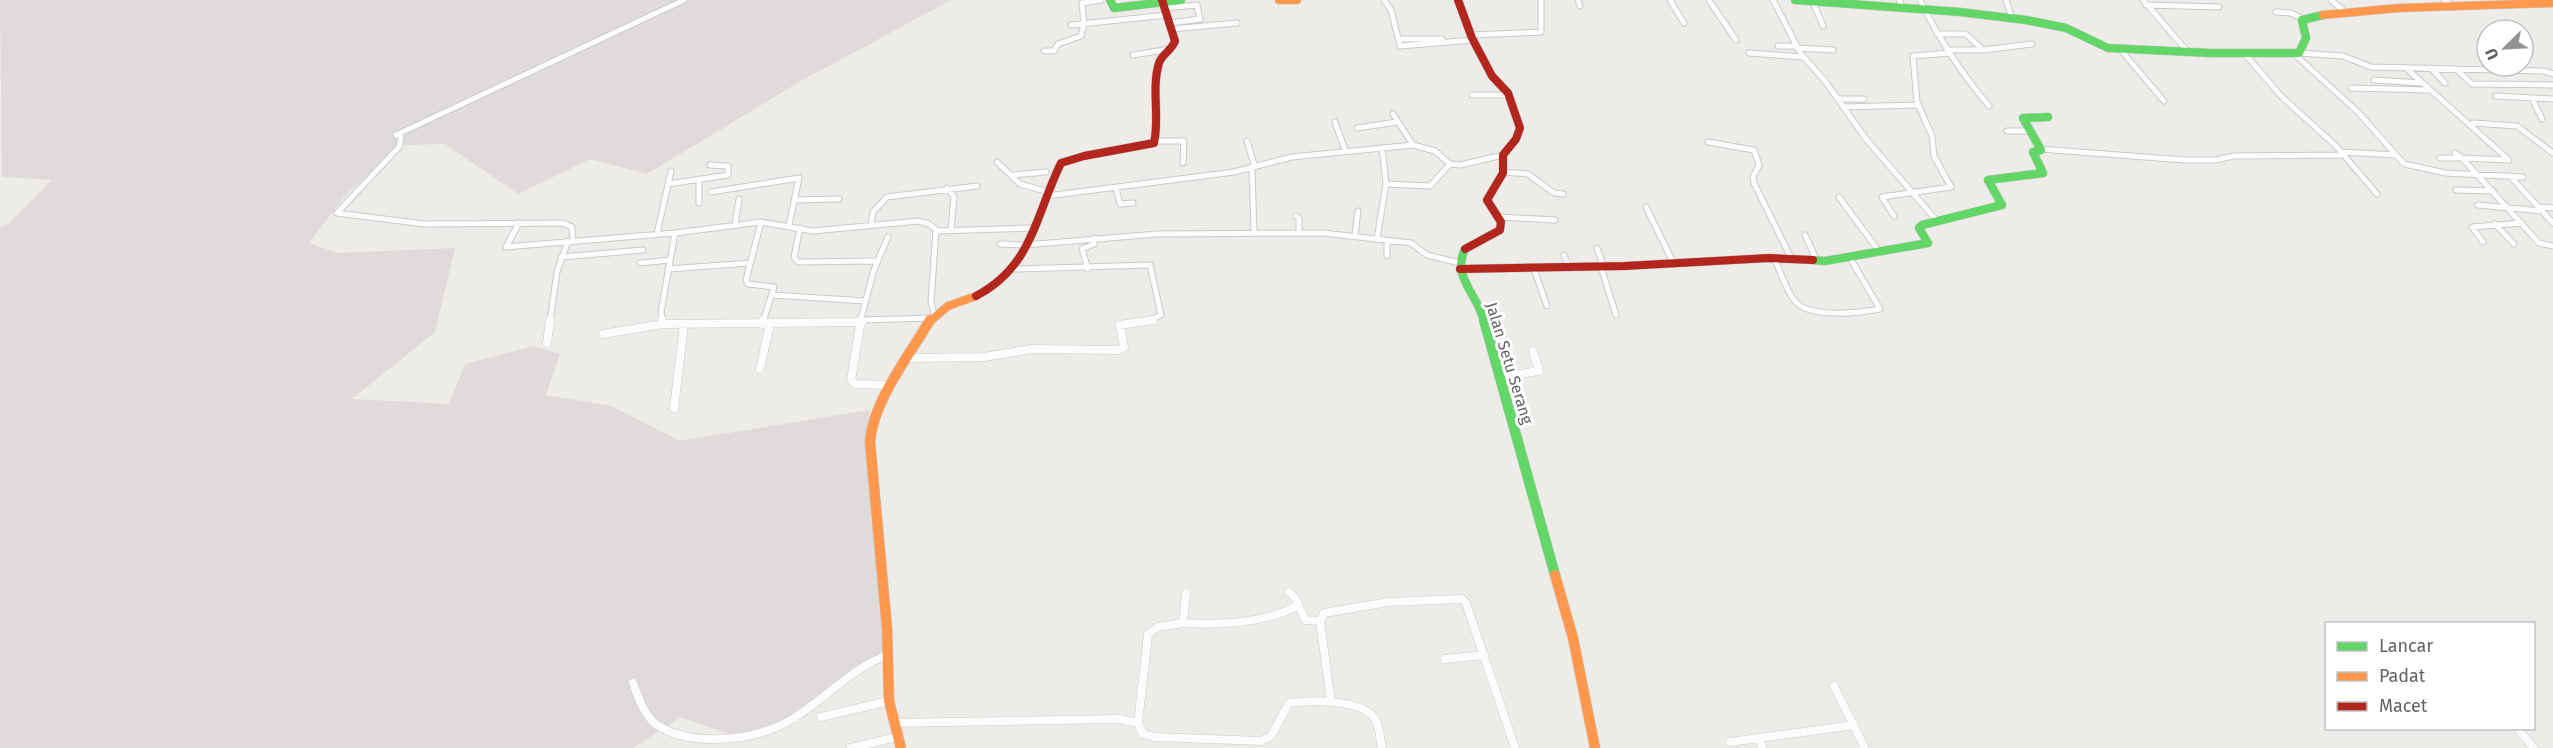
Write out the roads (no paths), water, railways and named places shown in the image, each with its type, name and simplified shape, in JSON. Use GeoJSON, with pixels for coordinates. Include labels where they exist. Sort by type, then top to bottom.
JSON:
{"type":"FeatureCollection","features":[{"type":"Feature","properties":{"kind":"street"},"geometry":{"type":"LineString","coordinates":[[547,343],[561,257],[571,240],[573,229],[568,224],[410,223],[336,212],[399,147],[401,137],[396,135],[684,0]]}},
{"type":"Feature","properties":{"kind":"street"},"geometry":{"type":"LineString","coordinates":[[1044,51],[1054,51],[1058,44],[1081,36],[1084,24],[1082,3],[1101,0]]}},
{"type":"Feature","properties":{"kind":"street"},"geometry":{"type":"LineString","coordinates":[[1110,0],[1114,8],[1237,24]]}},
{"type":"Feature","properties":{"kind":"street"},"geometry":{"type":"LineString","coordinates":[[1166,13],[1181,0]]}},
{"type":"Feature","properties":{"kind":"street"},"geometry":{"type":"LineString","coordinates":[[1279,0],[1297,0]]}},
{"type":"Feature","properties":{"kind":"street"},"geometry":{"type":"LineString","coordinates":[[1384,0],[1393,15],[1400,46],[1541,32],[1541,0]]}},
{"type":"Feature","properties":{"kind":"street"},"geometry":{"type":"LineString","coordinates":[[997,162],[1026,187],[1048,194],[1116,188],[1254,167],[1292,157],[1345,150],[1413,145],[1435,151],[1450,164],[1460,165],[1503,155],[1516,139],[1520,128],[1509,95],[1492,76],[1472,38],[1458,0]]}},
{"type":"Feature","properties":{"kind":"street"},"geometry":{"type":"LineString","coordinates":[[1670,0],[1684,23]]}},
{"type":"Feature","properties":{"kind":"street"},"geometry":{"type":"LineString","coordinates":[[1709,0],[1736,40]]}},
{"type":"Feature","properties":{"kind":"street"},"geometry":{"type":"LineString","coordinates":[[1773,0],[1803,57],[1838,99],[1866,139],[1937,221]]}},
{"type":"Feature","properties":{"kind":"street"},"geometry":{"type":"LineString","coordinates":[[1796,0],[1901,4],[1924,10],[2012,19],[2066,28],[2097,46],[2120,49],[2245,54],[2296,53],[2343,56],[2371,67],[2544,71],[2553,74]]}},
{"type":"Feature","properties":{"kind":"street"},"geometry":{"type":"LineString","coordinates":[[1920,0],[1948,52],[1963,75],[1989,106]]}},
{"type":"Feature","properties":{"kind":"street"},"geometry":{"type":"LineString","coordinates":[[2006,0],[2012,19]]}},
{"type":"Feature","properties":{"kind":"street"},"geometry":{"type":"LineString","coordinates":[[2331,0],[2346,13]]}},
{"type":"Feature","properties":{"kind":"street"},"geometry":{"type":"LineString","coordinates":[[2444,0],[2455,8]]}},
{"type":"Feature","properties":{"kind":"street"},"geometry":{"type":"LineString","coordinates":[[1813,2],[1823,26]]}},
{"type":"Feature","properties":{"kind":"street"},"geometry":{"type":"LineString","coordinates":[[2276,12],[2291,13],[2303,19],[2346,13],[2552,2]]}},
{"type":"Feature","properties":{"kind":"street"},"geometry":{"type":"LineString","coordinates":[[2145,3],[2219,7]]}},
{"type":"Feature","properties":{"kind":"street"},"geometry":{"type":"LineString","coordinates":[[2145,3],[2188,52]]}},
{"type":"Feature","properties":{"kind":"street"},"geometry":{"type":"LineString","coordinates":[[1071,25],[1166,13],[1197,6],[1200,19],[1166,13]]}},
{"type":"Feature","properties":{"kind":"street"},"geometry":{"type":"LineString","coordinates":[[1155,141],[1159,61],[1170,49],[1175,39],[1166,13]]}},
{"type":"Feature","properties":{"kind":"street"},"geometry":{"type":"LineString","coordinates":[[2296,53],[2306,41],[2303,19]]}},
{"type":"Feature","properties":{"kind":"street"},"geometry":{"type":"LineString","coordinates":[[1937,34],[1966,34],[1983,50]]}},
{"type":"Feature","properties":{"kind":"street"},"geometry":{"type":"LineString","coordinates":[[1402,39],[1472,38]]}},
{"type":"Feature","properties":{"kind":"street"},"geometry":{"type":"LineString","coordinates":[[1894,216],[1881,198],[1952,186],[1934,156],[1932,136],[1919,105],[1912,56],[2032,44]]}},
{"type":"Feature","properties":{"kind":"street"},"geometry":{"type":"LineString","coordinates":[[1778,46],[1833,50]]}},
{"type":"Feature","properties":{"kind":"street"},"geometry":{"type":"LineString","coordinates":[[1132,55],[1170,49]]}},
{"type":"Feature","properties":{"kind":"street"},"geometry":{"type":"LineString","coordinates":[[2120,49],[2164,101]]}},
{"type":"Feature","properties":{"kind":"street"},"geometry":{"type":"LineString","coordinates":[[1749,53],[1803,57]]}},
{"type":"Feature","properties":{"kind":"street"},"geometry":{"type":"LineString","coordinates":[[2296,53],[2371,125],[2404,164],[2419,169],[2523,177]]}},
{"type":"Feature","properties":{"kind":"street"},"geometry":{"type":"LineString","coordinates":[[2245,54],[2281,96],[2343,154],[2378,194]]}},
{"type":"Feature","properties":{"kind":"street"},"geometry":{"type":"LineString","coordinates":[[2431,68],[2445,83]]}},
{"type":"Feature","properties":{"kind":"street"},"geometry":{"type":"LineString","coordinates":[[2407,69],[2429,90],[2473,123],[2510,160],[2440,158]]}},
{"type":"Feature","properties":{"kind":"street"},"geometry":{"type":"LineString","coordinates":[[2456,69],[2472,84],[2553,85]]}},
{"type":"Feature","properties":{"kind":"street"},"geometry":{"type":"LineString","coordinates":[[2374,80],[2421,83]]}},
{"type":"Feature","properties":{"kind":"street"},"geometry":{"type":"LineString","coordinates":[[2351,88],[2429,90]]}},
{"type":"Feature","properties":{"kind":"street"},"geometry":{"type":"LineString","coordinates":[[1472,95],[1509,95]]}},
{"type":"Feature","properties":{"kind":"street"},"geometry":{"type":"LineString","coordinates":[[2496,96],[2553,99]]}},
{"type":"Feature","properties":{"kind":"street"},"geometry":{"type":"LineString","coordinates":[[2532,98],[2542,119]]}},
{"type":"Feature","properties":{"kind":"street"},"geometry":{"type":"LineString","coordinates":[[1838,99],[1864,99]]}},
{"type":"Feature","properties":{"kind":"street"},"geometry":{"type":"LineString","coordinates":[[1843,107],[1919,105]]}},
{"type":"Feature","properties":{"kind":"street"},"geometry":{"type":"LineString","coordinates":[[1393,114],[1413,145]]}},
{"type":"Feature","properties":{"kind":"street"},"geometry":{"type":"LineString","coordinates":[[2040,149],[2023,118],[2048,117]]}},
{"type":"Feature","properties":{"kind":"street"},"geometry":{"type":"LineString","coordinates":[[1335,122],[1345,150]]}},
{"type":"Feature","properties":{"kind":"street"},"geometry":{"type":"LineString","coordinates":[[1357,128],[1397,122]]}},
{"type":"Feature","properties":{"kind":"street"},"geometry":{"type":"LineString","coordinates":[[2473,123],[2517,126],[2552,152]]}},
{"type":"Feature","properties":{"kind":"street"},"geometry":{"type":"LineString","coordinates":[[2007,131],[2031,131]]}},
{"type":"Feature","properties":{"kind":"street"},"geometry":{"type":"LineString","coordinates":[[603,334],[663,324],[766,324],[933,316],[990,290],[1015,269],[1056,172],[1065,160],[1145,147],[1155,141],[1184,141],[1183,163]]}},
{"type":"Feature","properties":{"kind":"street"},"geometry":{"type":"LineString","coordinates":[[1247,141],[1254,167],[1254,232]]}},
{"type":"Feature","properties":{"kind":"street"},"geometry":{"type":"LineString","coordinates":[[1708,142],[1725,142],[1739,148],[1754,150],[1759,165],[1753,177],[1754,183],[1791,258]]}},
{"type":"Feature","properties":{"kind":"street"},"geometry":{"type":"LineString","coordinates":[[1377,239],[1386,184],[1382,148]]}},
{"type":"Feature","properties":{"kind":"street"},"geometry":{"type":"LineString","coordinates":[[1000,244],[1025,245],[1094,238],[1299,232],[1355,235],[1411,243],[1427,255],[1460,266],[1534,269],[1774,258],[1817,261],[1850,258],[1878,250],[1928,243],[1920,226],[2001,205],[2002,200],[1988,180],[2043,173],[2033,152],[2040,149],[2184,160],[2215,160],[2234,156],[2395,155]]}},
{"type":"Feature","properties":{"kind":"street"},"geometry":{"type":"LineString","coordinates":[[2455,153],[2478,174],[2539,243],[2553,246]]}},
{"type":"Feature","properties":{"kind":"street"},"geometry":{"type":"LineString","coordinates":[[1460,266],[1465,249],[1500,230],[1502,224],[1489,207],[1487,200],[1503,171],[1503,155]]}},
{"type":"Feature","properties":{"kind":"street"},"geometry":{"type":"LineString","coordinates":[[1386,184],[1430,186],[1450,164]]}},
{"type":"Feature","properties":{"kind":"street"},"geometry":{"type":"LineString","coordinates":[[668,184],[699,182],[728,175],[728,166],[710,165]]}},
{"type":"Feature","properties":{"kind":"street"},"geometry":{"type":"LineString","coordinates":[[657,234],[671,171]]}},
{"type":"Feature","properties":{"kind":"street"},"geometry":{"type":"LineString","coordinates":[[1503,171],[1528,174],[1554,193],[1563,194]]}},
{"type":"Feature","properties":{"kind":"street"},"geometry":{"type":"LineString","coordinates":[[1011,175],[1046,172]]}},
{"type":"Feature","properties":{"kind":"street"},"geometry":{"type":"LineString","coordinates":[[2510,176],[2553,223]]}},
{"type":"Feature","properties":{"kind":"street"},"geometry":{"type":"LineString","coordinates":[[711,192],[799,178],[789,225]]}},
{"type":"Feature","properties":{"kind":"street"},"geometry":{"type":"LineString","coordinates":[[699,182],[699,202]]}},
{"type":"Feature","properties":{"kind":"street"},"geometry":{"type":"LineString","coordinates":[[870,225],[874,211],[887,197],[977,186]]}},
{"type":"Feature","properties":{"kind":"street"},"geometry":{"type":"LineString","coordinates":[[947,188],[954,197],[951,230]]}},
{"type":"Feature","properties":{"kind":"street"},"geometry":{"type":"LineString","coordinates":[[1116,188],[1120,204],[1133,203]]}},
{"type":"Feature","properties":{"kind":"street"},"geometry":{"type":"LineString","coordinates":[[2456,190],[2493,191]]}},
{"type":"Feature","properties":{"kind":"street"},"geometry":{"type":"LineString","coordinates":[[1839,197],[1878,250]]}},
{"type":"Feature","properties":{"kind":"street"},"geometry":{"type":"LineString","coordinates":[[735,225],[739,199]]}},
{"type":"Feature","properties":{"kind":"street"},"geometry":{"type":"LineString","coordinates":[[796,200],[839,199]]}},
{"type":"Feature","properties":{"kind":"street"},"geometry":{"type":"LineString","coordinates":[[2478,205],[2553,208]]}},
{"type":"Feature","properties":{"kind":"street"},"geometry":{"type":"LineString","coordinates":[[1646,207],[1672,262]]}},
{"type":"Feature","properties":{"kind":"street"},"geometry":{"type":"LineString","coordinates":[[1355,235],[1358,211]]}},
{"type":"Feature","properties":{"kind":"street"},"geometry":{"type":"LineString","coordinates":[[1296,216],[1299,218],[1299,232]]}},
{"type":"Feature","properties":{"kind":"street"},"geometry":{"type":"LineString","coordinates":[[1498,217],[1555,220]]}},
{"type":"Feature","properties":{"kind":"street"},"geometry":{"type":"LineString","coordinates":[[519,223],[506,247],[675,233],[761,222],[821,231],[921,221],[936,230],[1033,228]]}},
{"type":"Feature","properties":{"kind":"street"},"geometry":{"type":"LineString","coordinates":[[760,369],[773,286],[747,283],[761,222]]}},
{"type":"Feature","properties":{"kind":"street"},"geometry":{"type":"LineString","coordinates":[[2483,242],[2471,229],[2472,227],[2522,222]]}},
{"type":"Feature","properties":{"kind":"street"},"geometry":{"type":"LineString","coordinates":[[2495,224],[2514,244]]}},
{"type":"Feature","properties":{"kind":"street"},"geometry":{"type":"LineString","coordinates":[[800,228],[794,257],[798,262],[876,261]]}},
{"type":"Feature","properties":{"kind":"street"},"geometry":{"type":"LineString","coordinates":[[901,748],[889,701],[888,655],[870,442],[871,427],[878,408],[933,316],[931,302],[936,230]]}},
{"type":"Feature","properties":{"kind":"street"},"geometry":{"type":"LineString","coordinates":[[663,324],[661,312],[675,233]]}},
{"type":"Feature","properties":{"kind":"street"},"geometry":{"type":"LineString","coordinates":[[1805,235],[1817,261]]}},
{"type":"Feature","properties":{"kind":"street"},"geometry":{"type":"LineString","coordinates":[[888,237],[876,261],[851,380],[855,384],[891,385]]}},
{"type":"Feature","properties":{"kind":"street"},"geometry":{"type":"LineString","coordinates":[[1088,269],[1082,249],[1094,244],[1094,238]]}},
{"type":"Feature","properties":{"kind":"street"},"geometry":{"type":"LineString","coordinates":[[1387,240],[1387,256]]}},
{"type":"Feature","properties":{"kind":"street"},"geometry":{"type":"LineString","coordinates":[[1597,248],[1616,315]]}},
{"type":"Feature","properties":{"kind":"street"},"geometry":{"type":"LineString","coordinates":[[561,257],[643,250]]}},
{"type":"Feature","properties":{"kind":"street"},"geometry":{"type":"LineString","coordinates":[[1564,255],[1569,268]]}},
{"type":"Feature","properties":{"kind":"street"},"geometry":{"type":"LineString","coordinates":[[1774,258],[1795,300],[1802,307],[1838,313],[1880,309],[1850,258]]}},
{"type":"Feature","properties":{"kind":"street"},"geometry":{"type":"LineString","coordinates":[[640,263],[670,260]]}},
{"type":"Feature","properties":{"kind":"street"},"geometry":{"type":"LineString","coordinates":[[668,269],[750,263]]}},
{"type":"Feature","properties":{"kind":"street"},"geometry":{"type":"LineString","coordinates":[[909,358],[984,357],[1032,349],[1122,349],[1124,347],[1120,325],[1152,321],[1161,315],[1153,269],[1150,265],[1088,269],[1015,269]]}},
{"type":"Feature","properties":{"kind":"street","name":"Jalan Setu Serang"},"geometry":{"type":"LineString","coordinates":[[1460,266],[1460,278],[1481,309],[1573,638],[1595,748]]}},
{"type":"Feature","properties":{"kind":"street"},"geometry":{"type":"LineString","coordinates":[[1534,269],[1547,306]]}},
{"type":"Feature","properties":{"kind":"street"},"geometry":{"type":"LineString","coordinates":[[771,295],[807,296],[823,301],[866,301]]}},
{"type":"Feature","properties":{"kind":"street"},"geometry":{"type":"LineString","coordinates":[[675,408],[684,325]]}},
{"type":"Feature","properties":{"kind":"street"},"geometry":{"type":"LineString","coordinates":[[1499,377],[1539,371],[1533,351]]}},
{"type":"Feature","properties":{"kind":"street"},"geometry":{"type":"LineString","coordinates":[[1289,592],[1305,620],[1320,621]]}},
{"type":"Feature","properties":{"kind":"street"},"geometry":{"type":"LineString","coordinates":[[1183,623],[1186,593]]}},
{"type":"Feature","properties":{"kind":"street"},"geometry":{"type":"LineString","coordinates":[[1331,702],[1320,621],[1326,612],[1360,606],[1462,599],[1484,655],[1515,748]]}},
{"type":"Feature","properties":{"kind":"street"},"geometry":{"type":"LineString","coordinates":[[1298,605],[1291,611],[1272,615],[1158,627],[1148,634],[1138,723],[1143,734],[1154,737],[1261,741],[1271,736],[1289,704],[1300,700],[1331,702],[1365,708],[1376,720],[1382,748]]}},
{"type":"Feature","properties":{"kind":"street"},"geometry":{"type":"LineString","coordinates":[[633,683],[645,714],[657,730],[685,742],[727,745],[756,737],[793,720],[863,663],[888,655]]}},
{"type":"Feature","properties":{"kind":"street"},"geometry":{"type":"LineString","coordinates":[[1445,659],[1484,655]]}},
{"type":"Feature","properties":{"kind":"street"},"geometry":{"type":"LineString","coordinates":[[1834,686],[1865,748]]}},
{"type":"Feature","properties":{"kind":"street"},"geometry":{"type":"LineString","coordinates":[[821,717],[889,701]]}},
{"type":"Feature","properties":{"kind":"street"},"geometry":{"type":"LineString","coordinates":[[893,723],[1119,719],[1138,723]]}},
{"type":"Feature","properties":{"kind":"street"},"geometry":{"type":"LineString","coordinates":[[1730,742],[1854,725]]}},
{"type":"Feature","properties":{"kind":"street"},"geometry":{"type":"LineString","coordinates":[[2518,730],[2534,748]]}},
{"type":"Feature","properties":{"kind":"street"},"geometry":{"type":"LineString","coordinates":[[851,748],[897,737]]}},
{"type":"Feature","properties":{"kind":"street"},"geometry":{"type":"LineString","coordinates":[[1758,738],[1763,748]]}}]}
